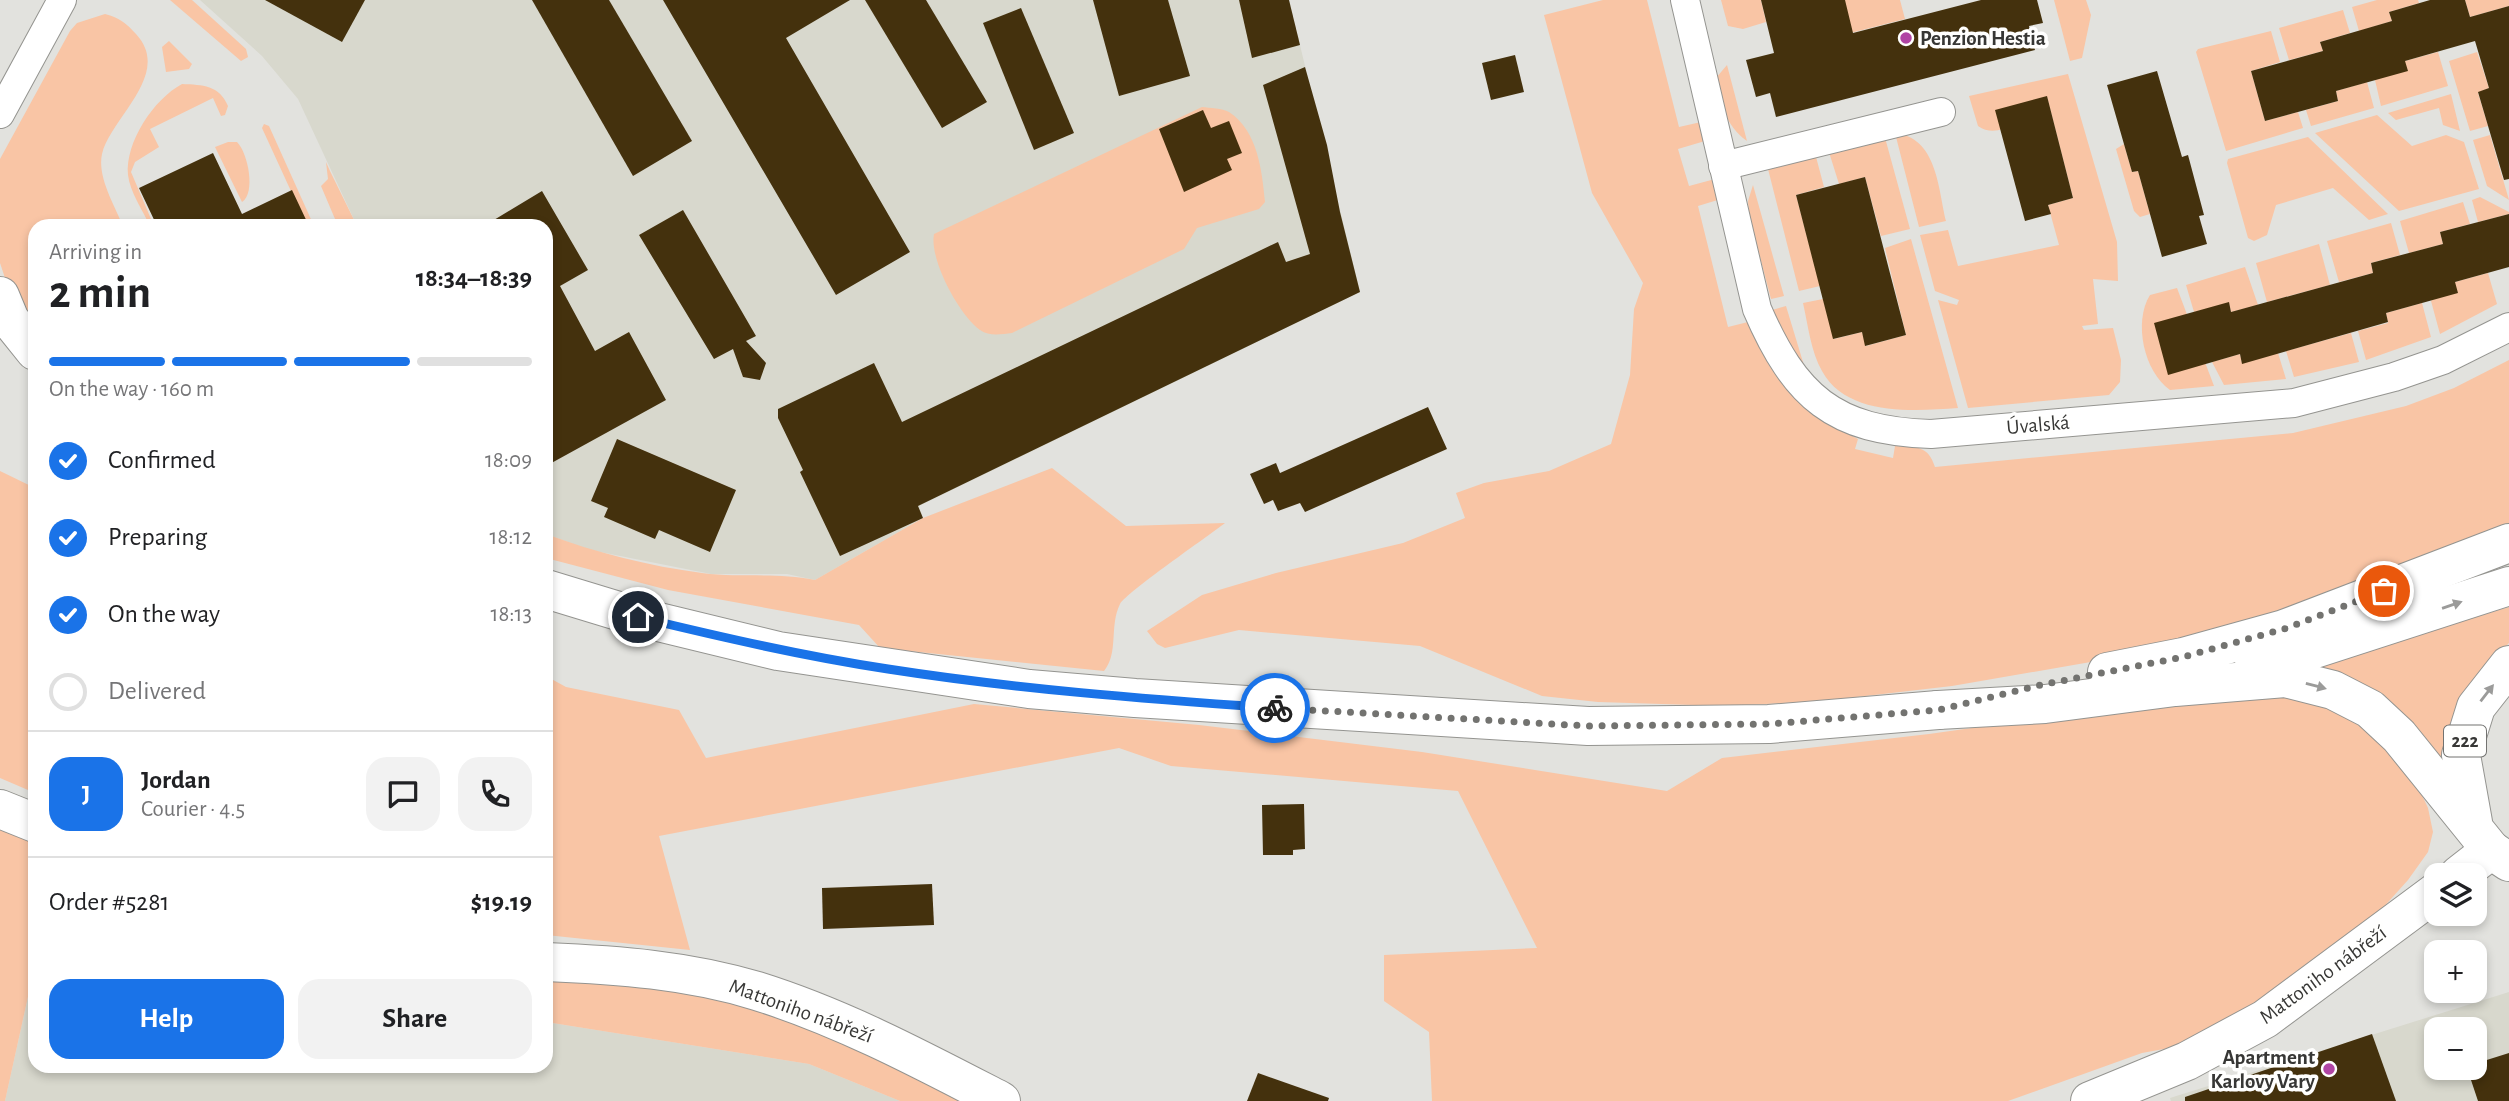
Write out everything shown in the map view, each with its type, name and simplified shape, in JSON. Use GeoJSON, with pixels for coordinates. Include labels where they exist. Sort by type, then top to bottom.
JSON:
{"type":"FeatureCollection","features":[{"type":"Feature","properties":{"kind":"main road"},"geometry":{"type":"LineString","coordinates":[[0,296],[10,320],[28,342]]}},
{"type":"Feature","properties":{"kind":"main road"},"geometry":{"type":"LineString","coordinates":[[0,353],[28,368]]}},
{"type":"Feature","properties":{"kind":"main road"},"geometry":{"type":"LineString","coordinates":[[1938,710],[2041,685],[2183,657],[2284,629],[2509,543]]}},
{"type":"Feature","properties":{"kind":"main road"},"geometry":{"type":"LineString","coordinates":[[2175,687],[2274,664],[2509,586]]}},
{"type":"Feature","properties":{"kind":"main road"},"geometry":{"type":"LineString","coordinates":[[553,591],[638,617],[778,650],[1029,689],[1588,726],[1769,724],[2045,704],[2175,687],[2285,678],[2333,690],[2370,709],[2399,736],[2491,847],[2473,863]]}},
{"type":"Feature","properties":{"kind":"main road","name":"222"},"geometry":{"type":"LineString","coordinates":[[2491,847],[2461,755],[2476,707],[2509,665]]}},
{"type":"Feature","properties":{"kind":"main road"},"geometry":{"type":"LineString","coordinates":[[0,809],[28,820]]}},
{"type":"Feature","properties":{"kind":"main road","name":"Mattoniho nábřeží"},"geometry":{"type":"LineString","coordinates":[[2090,1101],[2187,1061],[2265,1019],[2424,901]]}},
{"type":"Feature","properties":{"kind":"main road","name":"Mattoniho nábřeží"},"geometry":{"type":"LineString","coordinates":[[553,962],[625,965],[688,975],[757,991],[879,1039],[1001,1101]]}},
{"type":"Feature","properties":{"kind":"street"},"geometry":{"type":"LineString","coordinates":[[0,114],[62,0]]}},
{"type":"Feature","properties":{"kind":"street","name":"Úvalská"},"geometry":{"type":"LineString","coordinates":[[1685,0],[1757,309],[1789,370],[1825,407],[1854,422],[1889,433],[1968,432],[2294,402],[2393,377],[2443,360],[2509,327]]}},
{"type":"Feature","properties":{"kind":"street"},"geometry":{"type":"LineString","coordinates":[[1723,166],[1941,112]]}},
{"type":"Feature","properties":{"kind":"shaded area"},"geometry":{"type":"Polygon","coordinates":[[[170,0],[192,0],[246,49],[248,57],[241,61],[170,0]]]}},
{"type":"Feature","properties":{"kind":"shaded area"},"geometry":{"type":"Polygon","coordinates":[[[200,0],[1289,0],[1360,292],[919,506],[923,518],[815,580],[787,574],[711,574],[590,550],[553,537],[553,219],[354,219],[298,99],[262,56],[200,0]]]}},
{"type":"Feature","properties":{"kind":"shaded area"},"geometry":{"type":"Polygon","coordinates":[[[1603,0],[1647,0],[1679,127],[1701,122],[1705,141],[1678,149],[1689,186],[1715,179],[1721,199],[1698,206],[1728,327],[1752,321],[1767,361],[1790,392],[1821,418],[1858,439],[1855,449],[1893,458],[1895,446],[1915,447],[1929,455],[1935,467],[2293,433],[2406,406],[2454,388],[2509,360],[2509,524],[2308,604],[2125,656],[1952,686],[1822,701],[1726,706],[1598,702],[1542,696],[1420,646],[1239,630],[1165,648],[1157,644],[1147,631],[1202,595],[1276,573],[1403,543],[1465,518],[1456,493],[1484,483],[1549,471],[1611,444],[1630,375],[1634,309],[1643,283],[1592,193],[1544,15],[1603,0]]]}},
{"type":"Feature","properties":{"kind":"shaded area"},"geometry":{"type":"Polygon","coordinates":[[[1721,0],[1761,0],[1766,22],[1743,29],[1728,26],[1721,0]]]}},
{"type":"Feature","properties":{"kind":"shaded area"},"geometry":{"type":"Polygon","coordinates":[[[1845,0],[1900,0],[1905,19],[1831,38],[1845,0]]]}},
{"type":"Feature","properties":{"kind":"shaded area"},"geometry":{"type":"Polygon","coordinates":[[[2054,0],[2086,0],[2091,15],[2082,58],[2070,61],[2054,0]]]}},
{"type":"Feature","properties":{"kind":"shaded area"},"geometry":{"type":"Polygon","coordinates":[[[2377,0],[2418,0],[2419,3],[2389,12],[2392,21],[2359,31],[2352,7],[2377,0]]]}},
{"type":"Feature","properties":{"kind":"shaded area"},"geometry":{"type":"Polygon","coordinates":[[[2465,0],[2509,0],[2509,6],[2470,17],[2465,0]]]}},
{"type":"Feature","properties":{"kind":"shaded area"},"geometry":{"type":"Polygon","coordinates":[[[2343,10],[2350,33],[2320,42],[2323,51],[2289,60],[2279,28],[2343,10]]]}},
{"type":"Feature","properties":{"kind":"shaded area"},"geometry":{"type":"Polygon","coordinates":[[[105,14],[122,21],[136,34],[146,49],[148,64],[144,80],[102,154],[104,182],[120,219],[28,219],[28,319],[11,296],[0,263],[0,159],[70,31],[77,23],[105,14]]]}},
{"type":"Feature","properties":{"kind":"shaded area"},"geometry":{"type":"Polygon","coordinates":[[[2271,31],[2280,62],[2251,71],[2265,121],[2298,112],[2303,128],[2226,151],[2196,52],[2198,49],[2271,31]]]}},
{"type":"Feature","properties":{"kind":"shaded area"},"geometry":{"type":"Polygon","coordinates":[[[169,41],[192,64],[189,69],[166,72],[162,47],[169,41]]]}},
{"type":"Feature","properties":{"kind":"shaded area"},"geometry":{"type":"Polygon","coordinates":[[[2438,52],[2448,86],[2381,106],[2375,80],[2405,61],[2438,52]]]}},
{"type":"Feature","properties":{"kind":"shaded area"},"geometry":{"type":"Polygon","coordinates":[[[2477,52],[2489,88],[2478,93],[2488,126],[2470,131],[2449,61],[2477,52]]]}},
{"type":"Feature","properties":{"kind":"shaded area"},"geometry":{"type":"Polygon","coordinates":[[[1727,65],[1747,141],[1729,121],[1720,97],[1716,78],[1727,65]]]}},
{"type":"Feature","properties":{"kind":"shaded area"},"geometry":{"type":"Polygon","coordinates":[[[2068,74],[2117,242],[2118,281],[2093,279],[2098,324],[2082,326],[2084,330],[2113,328],[2121,360],[2120,382],[2109,395],[1968,408],[1938,300],[1957,305],[1959,300],[1935,291],[1920,235],[1948,230],[1958,266],[2059,245],[2048,205],[2073,198],[2047,97],[2014,123],[1996,131],[1978,126],[1969,96],[2068,74]]]}},
{"type":"Feature","properties":{"kind":"shaded area"},"geometry":{"type":"Polygon","coordinates":[[[2367,82],[2374,108],[2311,126],[2306,110],[2338,101],[2336,91],[2367,82]]]}},
{"type":"Feature","properties":{"kind":"shaded area"},"geometry":{"type":"Polygon","coordinates":[[[182,84],[203,86],[220,94],[228,106],[225,115],[221,116],[213,98],[150,129],[159,147],[135,162],[131,172],[151,219],[146,219],[129,181],[128,162],[143,123],[161,100],[182,84]]]}},
{"type":"Feature","properties":{"kind":"shaded area"},"geometry":{"type":"Polygon","coordinates":[[[2451,94],[2460,131],[2443,125],[2439,108],[2396,120],[2388,113],[2451,94]]]}},
{"type":"Feature","properties":{"kind":"shaded area"},"geometry":{"type":"Polygon","coordinates":[[[1202,107],[1229,112],[1246,130],[1257,152],[1262,178],[1265,202],[1259,209],[1197,228],[1184,249],[1012,333],[988,334],[972,323],[947,286],[936,257],[934,234],[1202,107]]]}},
{"type":"Feature","properties":{"kind":"shaded area"},"geometry":{"type":"Polygon","coordinates":[[[2377,115],[2412,146],[2446,135],[2464,142],[2479,189],[2399,211],[2315,133],[2377,115]]]}},
{"type":"Feature","properties":{"kind":"shaded area"},"geometry":{"type":"Polygon","coordinates":[[[264,124],[269,126],[311,219],[304,219],[262,128],[264,124]]]}},
{"type":"Feature","properties":{"kind":"shaded area"},"geometry":{"type":"Polygon","coordinates":[[[1895,133],[1920,144],[1927,154],[1937,180],[1946,221],[1919,227],[1895,133]]]}},
{"type":"Feature","properties":{"kind":"shaded area"},"geometry":{"type":"Polygon","coordinates":[[[1884,134],[1910,229],[1881,236],[1865,177],[1839,184],[1828,149],[1884,134]]]}},
{"type":"Feature","properties":{"kind":"shaded area"},"geometry":{"type":"Polygon","coordinates":[[[2490,135],[2509,200],[2487,186],[2473,140],[2490,135]]]}},
{"type":"Feature","properties":{"kind":"shaded area"},"geometry":{"type":"Polygon","coordinates":[[[2308,137],[2388,214],[2369,220],[2333,188],[2276,205],[2267,235],[2254,241],[2248,238],[2228,159],[2308,137]]]}},
{"type":"Feature","properties":{"kind":"shaded area"},"geometry":{"type":"Polygon","coordinates":[[[237,142],[247,163],[249,190],[242,202],[215,147],[237,142]]]}},
{"type":"Feature","properties":{"kind":"shaded area"},"geometry":{"type":"Polygon","coordinates":[[[2124,144],[2132,172],[2138,171],[2150,214],[2140,217],[2134,211],[2116,149],[2124,144]]]}},
{"type":"Feature","properties":{"kind":"shaded area"},"geometry":{"type":"Polygon","coordinates":[[[1815,153],[1824,187],[1796,195],[1820,286],[1799,291],[1768,169],[1815,153]]]}},
{"type":"Feature","properties":{"kind":"shaded area"},"geometry":{"type":"Polygon","coordinates":[[[326,162],[354,219],[335,219],[321,186],[328,179],[326,162]]]}},
{"type":"Feature","properties":{"kind":"shaded area"},"geometry":{"type":"Polygon","coordinates":[[[1753,185],[1784,296],[1771,299],[1749,215],[1748,201],[1753,185]]]}},
{"type":"Feature","properties":{"kind":"shaded area"},"geometry":{"type":"Polygon","coordinates":[[[2480,197],[2509,214],[2478,222],[2472,200],[2480,197]]]}},
{"type":"Feature","properties":{"kind":"shaded area"},"geometry":{"type":"Polygon","coordinates":[[[2463,202],[2470,224],[2440,232],[2443,244],[2409,253],[2400,221],[2463,202]]]}},
{"type":"Feature","properties":{"kind":"shaded area"},"geometry":{"type":"Polygon","coordinates":[[[2391,223],[2400,255],[2371,263],[2373,273],[2339,282],[2327,241],[2391,223]]]}},
{"type":"Feature","properties":{"kind":"shaded area"},"geometry":{"type":"Polygon","coordinates":[[[1911,239],[1958,408],[1883,408],[1848,397],[1833,386],[1822,371],[1812,347],[1803,303],[1823,299],[1834,339],[1862,332],[1866,346],[1906,335],[1885,248],[1911,239]]]}},
{"type":"Feature","properties":{"kind":"shaded area"},"geometry":{"type":"Polygon","coordinates":[[[2319,244],[2330,285],[2267,302],[2256,263],[2319,244]]]}},
{"type":"Feature","properties":{"kind":"shaded area"},"geometry":{"type":"Polygon","coordinates":[[[2245,267],[2258,305],[2231,312],[2229,303],[2194,312],[2186,285],[2245,267]]]}},
{"type":"Feature","properties":{"kind":"shaded area"},"geometry":{"type":"Polygon","coordinates":[[[2488,273],[2497,304],[2440,334],[2431,301],[2455,282],[2488,273]]]}},
{"type":"Feature","properties":{"kind":"shaded area"},"geometry":{"type":"Polygon","coordinates":[[[2177,288],[2214,386],[2170,390],[2161,382],[2148,359],[2142,332],[2145,306],[2150,295],[2177,288]]]}},
{"type":"Feature","properties":{"kind":"shaded area"},"geometry":{"type":"Polygon","coordinates":[[[2422,303],[2431,337],[2366,360],[2358,331],[2388,323],[2386,313],[2422,303]]]}},
{"type":"Feature","properties":{"kind":"shaded area"},"geometry":{"type":"Polygon","coordinates":[[[1786,306],[1806,372],[1785,341],[1772,310],[1786,306]]]}},
{"type":"Feature","properties":{"kind":"shaded area"},"geometry":{"type":"Polygon","coordinates":[[[2351,333],[2359,362],[2294,377],[2286,351],[2351,333]]]}},
{"type":"Feature","properties":{"kind":"shaded area"},"geometry":{"type":"Polygon","coordinates":[[[2278,353],[2286,379],[2224,385],[2212,362],[2240,354],[2242,363],[2278,353]]]}},
{"type":"Feature","properties":{"kind":"shaded area"},"geometry":{"type":"Polygon","coordinates":[[[1052,468],[1126,526],[1225,523],[1120,604],[1115,621],[1113,648],[1109,664],[1104,671],[880,648],[859,625],[668,590],[553,560],[553,536],[662,567],[716,574],[787,576],[815,580],[923,518],[1052,468]]]}},
{"type":"Feature","properties":{"kind":"shaded area"},"geometry":{"type":"Polygon","coordinates":[[[0,471],[28,485],[28,790],[0,778],[0,471]]]}},
{"type":"Feature","properties":{"kind":"shaded area"},"geometry":{"type":"Polygon","coordinates":[[[2509,607],[2509,643],[2494,658],[2446,766],[2318,665],[2509,607]]]}},
{"type":"Feature","properties":{"kind":"shaded area"},"geometry":{"type":"Polygon","coordinates":[[[553,680],[566,687],[679,710],[706,758],[974,704],[1199,725],[1422,752],[1667,791],[1722,758],[1929,734],[2219,693],[2306,697],[2363,723],[2414,778],[2428,808],[2433,832],[2428,852],[2381,910],[2252,1006],[2180,1046],[2142,1053],[2008,1101],[1432,1101],[1429,1032],[1384,1001],[1384,955],[1537,948],[1458,791],[1171,766],[1119,748],[659,836],[690,950],[553,936],[553,680]]]}},
{"type":"Feature","properties":{"kind":"shaded area"},"geometry":{"type":"Polygon","coordinates":[[[0,829],[28,840],[28,997],[5,1101],[0,1101],[0,829]]]}},
{"type":"Feature","properties":{"kind":"shaded area"},"geometry":{"type":"Polygon","coordinates":[[[553,981],[691,989],[805,1025],[973,1101],[900,1101],[809,1064],[553,1023],[553,981]]]}},
{"type":"Feature","properties":{"kind":"shaded area"},"geometry":{"type":"Polygon","coordinates":[[[2509,992],[2509,1101],[2171,1101],[2170,1098],[2424,1019],[2424,1080],[2487,1080],[2487,1017],[2429,1017],[2474,1003],[2487,1003],[2487,999],[2509,992]]]}},
{"type":"Feature","properties":{"kind":"shaded area"},"geometry":{"type":"Polygon","coordinates":[[[28,997],[28,1073],[553,1073],[553,1023],[809,1064],[900,1101],[5,1101],[28,997]]]}},
{"type":"Feature","properties":{"kind":"building"},"geometry":{"type":"Polygon","coordinates":[[[265,0],[365,0],[342,42],[265,0]]]}},
{"type":"Feature","properties":{"kind":"building"},"geometry":{"type":"Polygon","coordinates":[[[532,0],[609,0],[692,141],[633,176],[532,0]]]}},
{"type":"Feature","properties":{"kind":"building"},"geometry":{"type":"Polygon","coordinates":[[[663,0],[850,0],[786,38],[910,252],[836,295],[663,0]]]}},
{"type":"Feature","properties":{"kind":"building"},"geometry":{"type":"Polygon","coordinates":[[[865,0],[926,0],[987,102],[942,128],[865,0]]]}},
{"type":"Feature","properties":{"kind":"building"},"geometry":{"type":"Polygon","coordinates":[[[1093,0],[1168,0],[1190,76],[1119,96],[1093,0]]]}},
{"type":"Feature","properties":{"kind":"building"},"geometry":{"type":"Polygon","coordinates":[[[1239,0],[1289,0],[1300,45],[1252,58],[1239,0]]]}},
{"type":"Feature","properties":{"kind":"building"},"geometry":{"type":"Polygon","coordinates":[[[1761,0],[1845,0],[1853,33],[1981,0],[2037,0],[2043,23],[2029,26],[2035,50],[1776,117],[1770,93],[1756,97],[1746,60],[1774,53],[1761,0]]]}},
{"type":"Feature","properties":{"kind":"building"},"geometry":{"type":"Polygon","coordinates":[[[2430,0],[2465,0],[2470,17],[2509,6],[2509,179],[2504,180],[2478,92],[2489,88],[2475,41],[2405,61],[2408,71],[2336,91],[2338,101],[2265,121],[2251,71],[2323,51],[2320,42],[2392,21],[2389,12],[2430,0]]]}},
{"type":"Feature","properties":{"kind":"building"},"geometry":{"type":"Polygon","coordinates":[[[1021,8],[1074,133],[1034,150],[983,23],[1021,8]]]}},
{"type":"Feature","properties":{"kind":"building"},"geometry":{"type":"Polygon","coordinates":[[[1515,55],[1524,92],[1491,100],[1482,63],[1515,55]]]}},
{"type":"Feature","properties":{"kind":"building"},"geometry":{"type":"Polygon","coordinates":[[[1305,67],[1327,145],[1360,292],[918,506],[923,518],[840,556],[800,472],[803,470],[778,418],[778,409],[874,363],[902,422],[1278,242],[1286,262],[1310,254],[1263,85],[1305,67]]]}},
{"type":"Feature","properties":{"kind":"building"},"geometry":{"type":"Polygon","coordinates":[[[2157,71],[2182,157],[2188,155],[2204,215],[2199,216],[2207,244],[2162,257],[2138,171],[2132,172],[2107,85],[2157,71]]]}},
{"type":"Feature","properties":{"kind":"building"},"geometry":{"type":"Polygon","coordinates":[[[2047,96],[2073,198],[2048,205],[2051,214],[2025,221],[1995,110],[2047,96]]]}},
{"type":"Feature","properties":{"kind":"building"},"geometry":{"type":"Polygon","coordinates":[[[1203,110],[1211,128],[1229,121],[1242,153],[1227,159],[1232,170],[1184,192],[1159,129],[1203,110]]]}},
{"type":"Feature","properties":{"kind":"building"},"geometry":{"type":"Polygon","coordinates":[[[213,153],[242,214],[292,190],[306,219],[154,219],[139,188],[213,153]]]}},
{"type":"Feature","properties":{"kind":"building"},"geometry":{"type":"Polygon","coordinates":[[[1865,177],[1906,335],[1865,346],[1862,332],[1833,339],[1796,195],[1865,177]]]}},
{"type":"Feature","properties":{"kind":"building"},"geometry":{"type":"Polygon","coordinates":[[[542,191],[588,270],[560,286],[595,351],[629,332],[666,400],[553,462],[553,219],[496,219],[542,191]]]}},
{"type":"Feature","properties":{"kind":"building"},"geometry":{"type":"Polygon","coordinates":[[[683,210],[756,336],[746,341],[766,363],[760,380],[743,377],[733,349],[714,359],[639,235],[683,210]]]}},
{"type":"Feature","properties":{"kind":"building"},"geometry":{"type":"Polygon","coordinates":[[[2509,214],[2509,267],[2455,282],[2458,293],[2386,313],[2388,322],[2242,364],[2240,354],[2168,375],[2154,323],[2229,302],[2231,312],[2373,273],[2371,263],[2443,244],[2440,232],[2509,214]]]}},
{"type":"Feature","properties":{"kind":"building"},"geometry":{"type":"Polygon","coordinates":[[[1428,407],[1447,449],[1305,512],[1300,503],[1278,511],[1273,500],[1264,504],[1250,474],[1276,463],[1280,473],[1428,407]]]}},
{"type":"Feature","properties":{"kind":"building"},"geometry":{"type":"Polygon","coordinates":[[[617,439],[736,490],[710,552],[659,530],[655,539],[604,517],[608,508],[591,501],[617,439]]]}},
{"type":"Feature","properties":{"kind":"building"},"geometry":{"type":"Polygon","coordinates":[[[1304,804],[1305,849],[1293,850],[1293,855],[1263,855],[1262,805],[1304,804]]]}},
{"type":"Feature","properties":{"kind":"building"},"geometry":{"type":"Polygon","coordinates":[[[932,884],[934,925],[823,929],[822,888],[932,884]]]}},
{"type":"Feature","properties":{"kind":"building","name":"Apartment Karlovy Vary"},"geometry":{"type":"Polygon","coordinates":[[[2372,1034],[2396,1101],[2185,1101],[2185,1097],[2372,1034]]]}},
{"type":"Feature","properties":{"kind":"building"},"geometry":{"type":"Polygon","coordinates":[[[2509,1053],[2509,1101],[2478,1101],[2471,1080],[2487,1080],[2487,1060],[2509,1053]]]}},
{"type":"Feature","properties":{"kind":"building"},"geometry":{"type":"Polygon","coordinates":[[[1258,1073],[1329,1098],[1328,1101],[1247,1101],[1258,1073]]]}},
{"type":"Feature","properties":{"kind":"way so far"},"geometry":{"type":"LineString","coordinates":[[1275,708],[1588,726],[1769,724],[1938,710],[2041,685],[2183,657],[2284,629],[2384,591]]}},
{"type":"Feature","properties":{"kind":"place","name":"Penzion Hestia"},"geometry":{"type":"Point","coordinates":[1906,38]}},
{"type":"Feature","properties":{"kind":"place","name":"Apartment Karlovy Vary"},"geometry":{"type":"Point","coordinates":[2329,1069]}},
{"type":"Feature","properties":{"kind":"route"},"geometry":{"type":"LineString","coordinates":[[638,617],[778,650],[888,670],[1029,689],[1275,708]]}}]}
